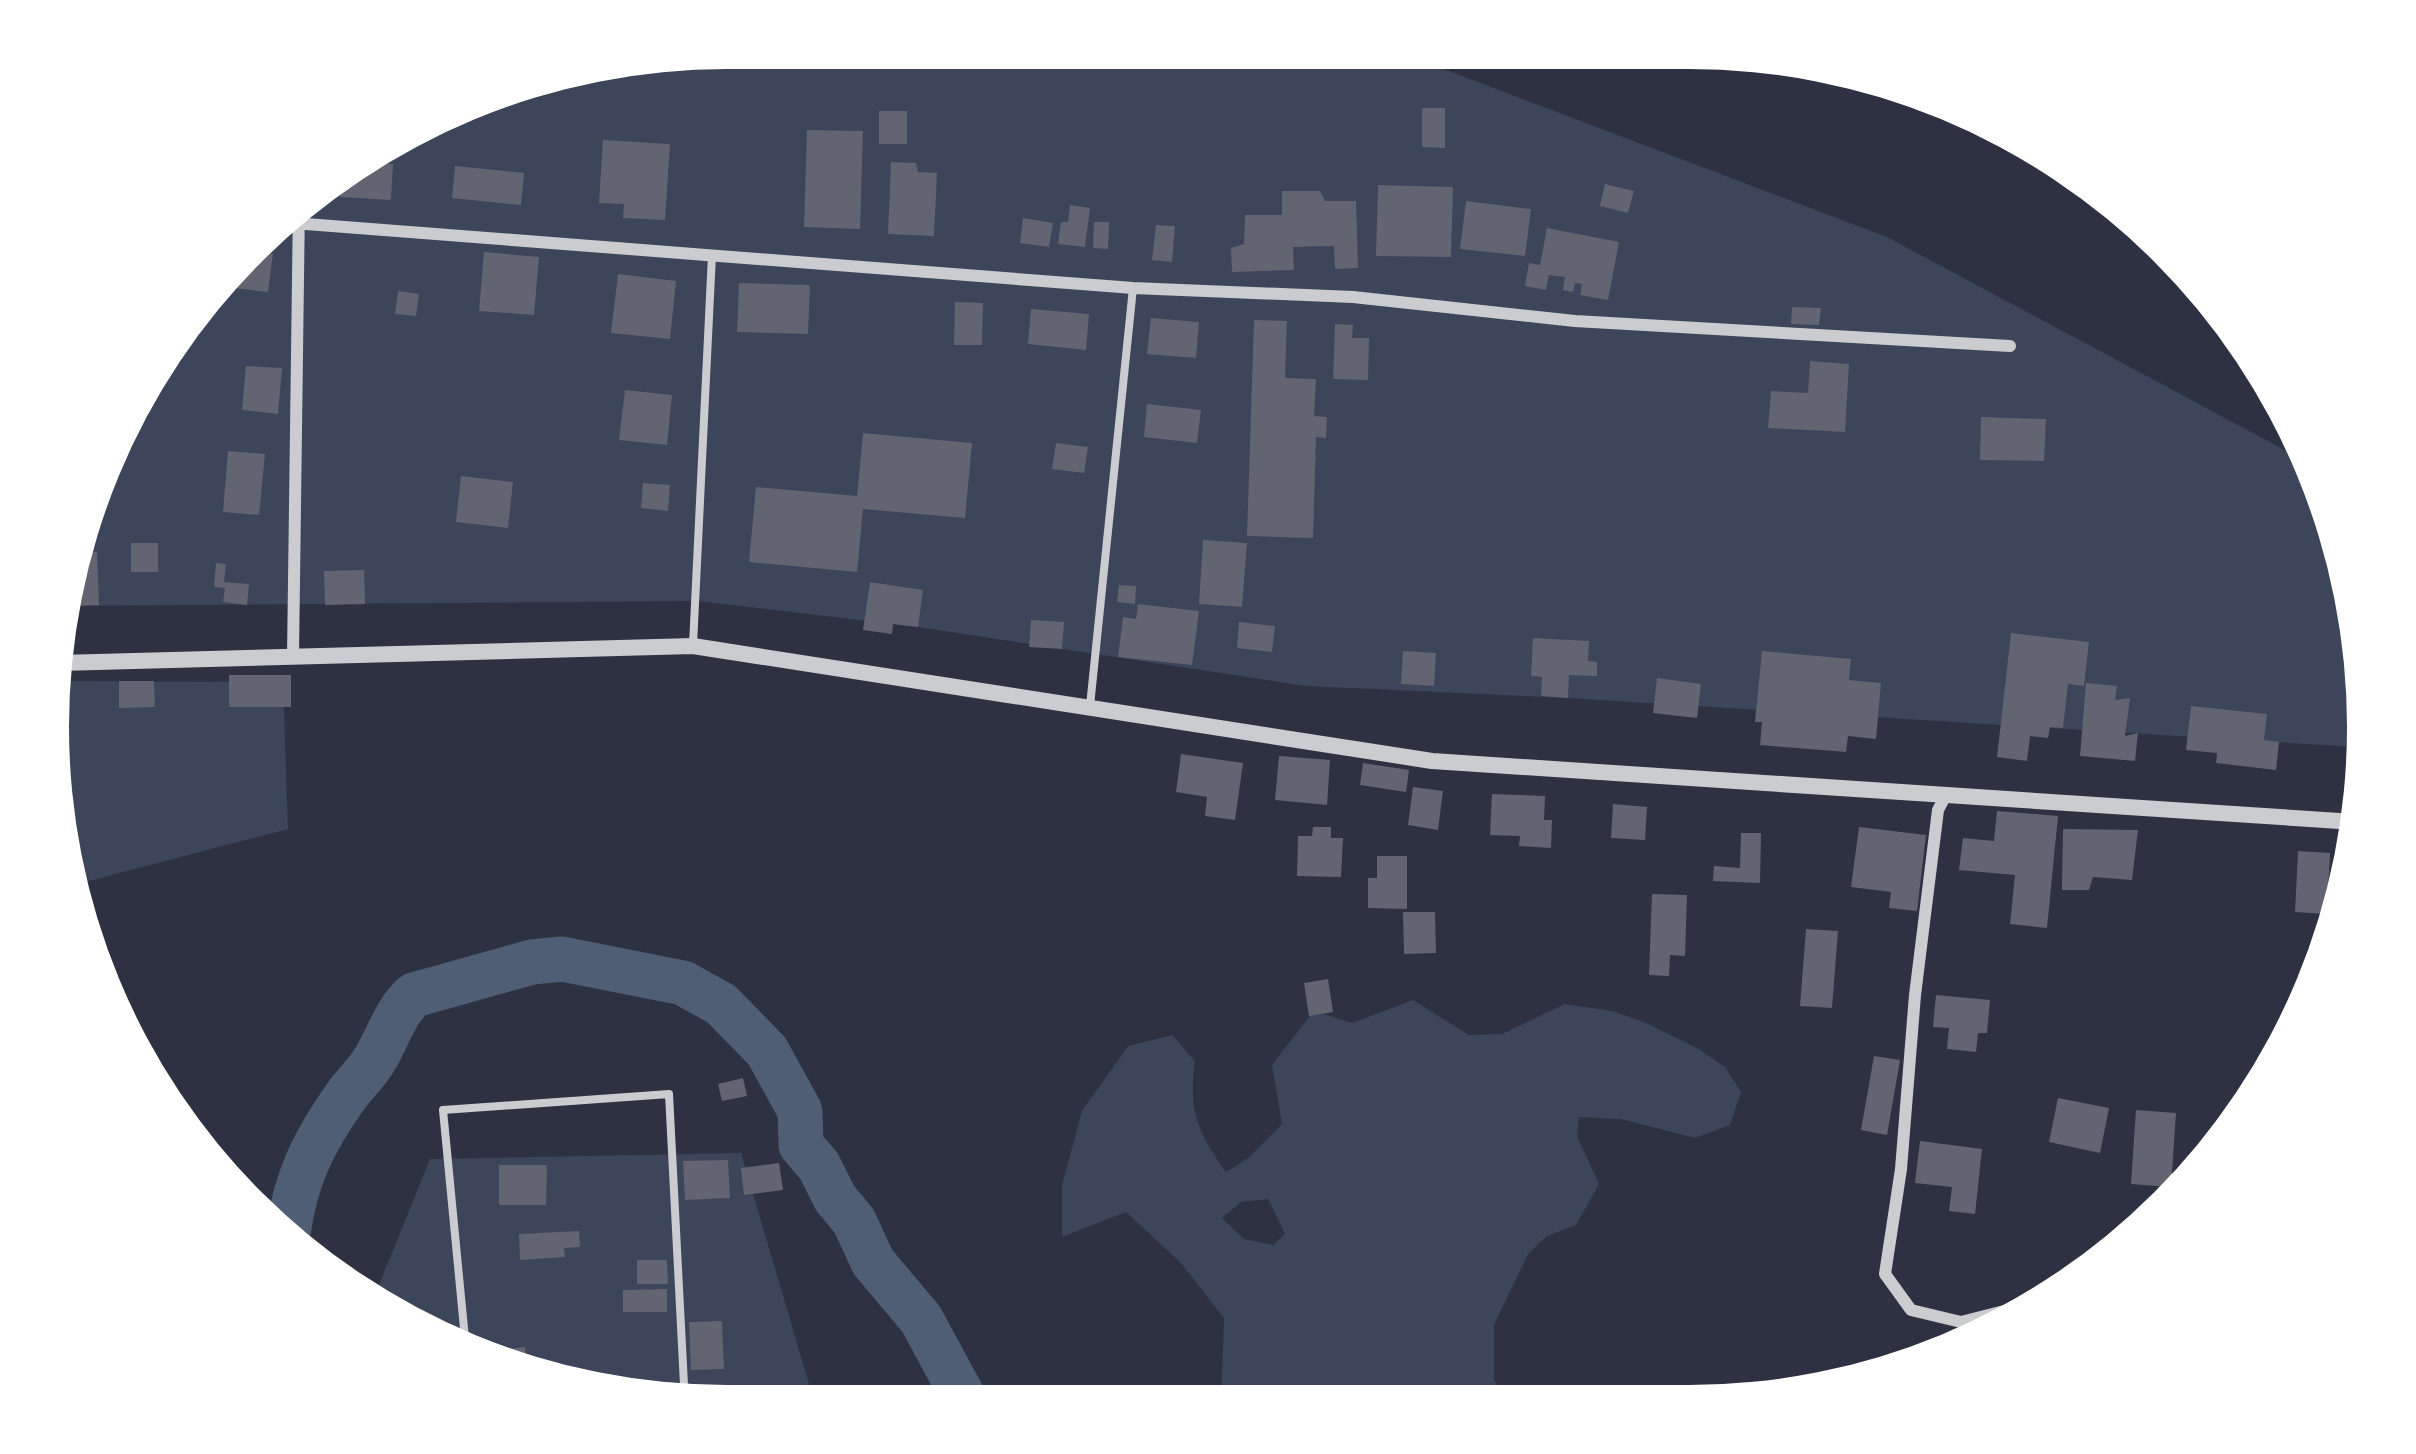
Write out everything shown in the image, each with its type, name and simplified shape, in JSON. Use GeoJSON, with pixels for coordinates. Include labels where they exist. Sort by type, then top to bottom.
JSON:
{"type":"FeatureCollection","features":[{"type":"Feature","properties":{"kind":"street"},"geometry":{"type":"LineString","coordinates":[[304,223],[1133,288],[1353,297],[1576,321],[2010,346]]}},
{"type":"Feature","properties":{"kind":"street"},"geometry":{"type":"LineString","coordinates":[[293,657],[299,227]]}},
{"type":"Feature","properties":{"kind":"street"},"geometry":{"type":"LineString","coordinates":[[72,663],[693,646],[1432,761],[2340,822]]}},
{"type":"Feature","properties":{"kind":"street"},"geometry":{"type":"LineString","coordinates":[[1946,795],[1938,810],[1915,995],[1901,1169],[1885,1274],[1911,1310],[1961,1322],[1979,1317]]}},
{"type":"Feature","properties":{"kind":"lane"},"geometry":{"type":"LineString","coordinates":[[693,646],[712,255]]}},
{"type":"Feature","properties":{"kind":"lane"},"geometry":{"type":"LineString","coordinates":[[1090,708],[1133,288]]}},
{"type":"Feature","properties":{"kind":"lane"},"geometry":{"type":"LineString","coordinates":[[464,1330],[443,1110],[669,1094],[684,1384]]}},
{"type":"Feature","properties":{"kind":"shaded area"},"geometry":{"type":"Polygon","coordinates":[[[1444,69],[1887,237],[2286,450],[2312,515],[2334,599],[2346,684],[2347,746],[1306,686],[918,627],[698,601],[81,606],[91,557],[119,475],[157,398],[205,326],[262,262],[326,205],[398,157],[475,119],[557,91],[684,70],[1444,69]]]}},
{"type":"Feature","properties":{"kind":"shaded area"},"geometry":{"type":"Polygon","coordinates":[[[70,681],[283,682],[288,829],[88,881],[70,770],[70,681]]]}},
{"type":"Feature","properties":{"kind":"shaded area"},"geometry":{"type":"Polygon","coordinates":[[[1413,1000],[1469,1035],[1502,1034],[1565,1004],[1612,1011],[1699,1049],[1725,1067],[1741,1092],[1730,1125],[1695,1138],[1621,1119],[1579,1117],[1577,1136],[1599,1184],[1576,1225],[1547,1236],[1528,1254],[1494,1325],[1497,1385],[1222,1385],[1224,1318],[1181,1263],[1126,1212],[1062,1237],[1062,1185],[1082,1111],[1128,1046],[1172,1035],[1195,1061],[1197,1120],[1208,1144],[1226,1172],[1247,1159],[1282,1124],[1272,1065],[1314,1011],[1352,1023],[1413,1000]],[[1268,1199],[1241,1202],[1222,1218],[1244,1239],[1273,1245],[1285,1234],[1268,1199]]]}},
{"type":"Feature","properties":{"kind":"shaded area"},"geometry":{"type":"Polygon","coordinates":[[[741,1153],[809,1385],[684,1384],[599,1372],[515,1350],[398,1297],[379,1285],[430,1159],[741,1153]]]}},
{"type":"Feature","properties":{"kind":"building"},"geometry":{"type":"Polygon","coordinates":[[[1422,108],[1445,108],[1445,148],[1422,147],[1422,108]]]}},
{"type":"Feature","properties":{"kind":"building"},"geometry":{"type":"Polygon","coordinates":[[[879,111],[907,111],[907,144],[879,144],[879,111]]]}},
{"type":"Feature","properties":{"kind":"building"},"geometry":{"type":"Polygon","coordinates":[[[807,130],[863,131],[860,229],[804,227],[807,130]]]}},
{"type":"Feature","properties":{"kind":"building"},"geometry":{"type":"Polygon","coordinates":[[[603,140],[670,144],[665,220],[623,218],[624,204],[599,203],[603,140]]]}},
{"type":"Feature","properties":{"kind":"building"},"geometry":{"type":"Polygon","coordinates":[[[891,162],[916,163],[918,172],[937,173],[934,236],[888,234],[891,162]]]}},
{"type":"Feature","properties":{"kind":"building"},"geometry":{"type":"Polygon","coordinates":[[[393,164],[391,200],[340,197],[361,180],[393,164]]]}},
{"type":"Feature","properties":{"kind":"building"},"geometry":{"type":"Polygon","coordinates":[[[455,166],[524,173],[521,205],[452,198],[455,166]]]}},
{"type":"Feature","properties":{"kind":"building"},"geometry":{"type":"Polygon","coordinates":[[[1605,184],[1634,191],[1628,213],[1600,206],[1605,184]]]}},
{"type":"Feature","properties":{"kind":"building"},"geometry":{"type":"Polygon","coordinates":[[[1378,185],[1453,187],[1451,257],[1376,256],[1378,185]]]}},
{"type":"Feature","properties":{"kind":"building"},"geometry":{"type":"Polygon","coordinates":[[[1282,191],[1320,191],[1325,201],[1356,201],[1358,268],[1335,269],[1334,246],[1293,247],[1294,270],[1232,272],[1231,248],[1244,244],[1245,215],[1282,215],[1282,191]]]}},
{"type":"Feature","properties":{"kind":"building"},"geometry":{"type":"Polygon","coordinates":[[[1466,201],[1531,209],[1525,256],[1460,249],[1466,201]]]}},
{"type":"Feature","properties":{"kind":"building"},"geometry":{"type":"Polygon","coordinates":[[[1070,205],[1090,208],[1085,247],[1058,244],[1061,222],[1068,222],[1070,205]]]}},
{"type":"Feature","properties":{"kind":"building"},"geometry":{"type":"Polygon","coordinates":[[[1023,218],[1053,223],[1049,247],[1020,243],[1023,218]]]}},
{"type":"Feature","properties":{"kind":"building"},"geometry":{"type":"Polygon","coordinates":[[[1094,222],[1109,222],[1108,249],[1093,248],[1094,222]]]}},
{"type":"Feature","properties":{"kind":"building"},"geometry":{"type":"Polygon","coordinates":[[[1156,225],[1175,226],[1172,262],[1152,260],[1156,225]]]}},
{"type":"Feature","properties":{"kind":"building"},"geometry":{"type":"Polygon","coordinates":[[[1547,228],[1619,242],[1608,300],[1580,295],[1582,284],[1575,283],[1573,292],[1563,290],[1565,277],[1549,275],[1546,290],[1525,286],[1529,263],[1540,265],[1547,228]]]}},
{"type":"Feature","properties":{"kind":"building"},"geometry":{"type":"Polygon","coordinates":[[[484,252],[539,257],[534,315],[479,311],[484,252]]]}},
{"type":"Feature","properties":{"kind":"building"},"geometry":{"type":"Polygon","coordinates":[[[271,254],[273,254],[268,292],[236,288],[271,254]]]}},
{"type":"Feature","properties":{"kind":"building"},"geometry":{"type":"Polygon","coordinates":[[[618,274],[676,281],[670,339],[611,333],[618,274]]]}},
{"type":"Feature","properties":{"kind":"building"},"geometry":{"type":"Polygon","coordinates":[[[739,283],[810,285],[808,334],[737,332],[739,283]]]}},
{"type":"Feature","properties":{"kind":"building"},"geometry":{"type":"Polygon","coordinates":[[[398,291],[419,294],[416,316],[395,314],[398,291]]]}},
{"type":"Feature","properties":{"kind":"building"},"geometry":{"type":"Polygon","coordinates":[[[955,302],[983,303],[982,345],[954,345],[955,302]]]}},
{"type":"Feature","properties":{"kind":"building"},"geometry":{"type":"Polygon","coordinates":[[[1792,307],[1821,308],[1819,325],[1791,324],[1792,307]]]}},
{"type":"Feature","properties":{"kind":"building"},"geometry":{"type":"Polygon","coordinates":[[[1031,309],[1089,314],[1086,350],[1028,344],[1031,309]]]}},
{"type":"Feature","properties":{"kind":"building"},"geometry":{"type":"Polygon","coordinates":[[[1151,318],[1199,322],[1196,358],[1147,354],[1151,318]]]}},
{"type":"Feature","properties":{"kind":"building"},"geometry":{"type":"Polygon","coordinates":[[[1254,320],[1287,321],[1285,378],[1316,379],[1314,416],[1327,417],[1326,438],[1316,437],[1313,538],[1247,536],[1254,320]]]}},
{"type":"Feature","properties":{"kind":"building"},"geometry":{"type":"Polygon","coordinates":[[[1335,324],[1353,325],[1352,338],[1369,338],[1368,380],[1333,379],[1335,324]]]}},
{"type":"Feature","properties":{"kind":"building"},"geometry":{"type":"Polygon","coordinates":[[[1810,361],[1849,364],[1845,432],[1768,428],[1771,391],[1808,393],[1810,361]]]}},
{"type":"Feature","properties":{"kind":"building"},"geometry":{"type":"Polygon","coordinates":[[[246,366],[282,368],[278,414],[242,410],[246,366]]]}},
{"type":"Feature","properties":{"kind":"building"},"geometry":{"type":"Polygon","coordinates":[[[625,390],[672,395],[667,445],[619,440],[625,390]]]}},
{"type":"Feature","properties":{"kind":"building"},"geometry":{"type":"Polygon","coordinates":[[[1147,404],[1201,410],[1197,443],[1144,437],[1147,404]]]}},
{"type":"Feature","properties":{"kind":"building"},"geometry":{"type":"Polygon","coordinates":[[[1981,417],[2046,419],[2044,461],[1980,460],[1981,417]]]}},
{"type":"Feature","properties":{"kind":"building"},"geometry":{"type":"Polygon","coordinates":[[[863,433],[972,443],[965,518],[863,509],[857,572],[749,562],[756,487],[857,496],[863,433]]]}},
{"type":"Feature","properties":{"kind":"building"},"geometry":{"type":"Polygon","coordinates":[[[1056,443],[1088,447],[1084,473],[1052,469],[1056,443]]]}},
{"type":"Feature","properties":{"kind":"building"},"geometry":{"type":"Polygon","coordinates":[[[228,451],[265,454],[259,515],[223,512],[228,451]]]}},
{"type":"Feature","properties":{"kind":"building"},"geometry":{"type":"Polygon","coordinates":[[[461,476],[513,482],[508,528],[456,522],[461,476]]]}},
{"type":"Feature","properties":{"kind":"building"},"geometry":{"type":"Polygon","coordinates":[[[643,483],[670,485],[668,511],[641,508],[643,483]]]}},
{"type":"Feature","properties":{"kind":"building"},"geometry":{"type":"Polygon","coordinates":[[[1203,540],[1247,543],[1242,607],[1199,604],[1203,540]]]}},
{"type":"Feature","properties":{"kind":"building"},"geometry":{"type":"Polygon","coordinates":[[[131,543],[158,543],[158,572],[131,572],[131,543]]]}},
{"type":"Feature","properties":{"kind":"building"},"geometry":{"type":"Polygon","coordinates":[[[97,552],[99,605],[81,606],[91,557],[97,552]]]}},
{"type":"Feature","properties":{"kind":"building"},"geometry":{"type":"Polygon","coordinates":[[[216,563],[226,564],[224,582],[249,584],[247,605],[223,602],[225,588],[214,587],[216,563]]]}},
{"type":"Feature","properties":{"kind":"building"},"geometry":{"type":"Polygon","coordinates":[[[364,570],[365,604],[325,605],[324,571],[364,570]]]}},
{"type":"Feature","properties":{"kind":"building"},"geometry":{"type":"Polygon","coordinates":[[[870,582],[923,590],[918,627],[893,624],[892,634],[863,630],[870,582]]]}},
{"type":"Feature","properties":{"kind":"building"},"geometry":{"type":"Polygon","coordinates":[[[1119,585],[1136,586],[1135,604],[1117,602],[1119,585]]]}},
{"type":"Feature","properties":{"kind":"building"},"geometry":{"type":"Polygon","coordinates":[[[1138,604],[1199,611],[1192,665],[1118,657],[1123,617],[1136,619],[1138,604]]]}},
{"type":"Feature","properties":{"kind":"building"},"geometry":{"type":"Polygon","coordinates":[[[1031,620],[1064,622],[1062,649],[1029,647],[1031,620]]]}},
{"type":"Feature","properties":{"kind":"building"},"geometry":{"type":"Polygon","coordinates":[[[1239,622],[1275,626],[1272,652],[1237,648],[1239,622]]]}},
{"type":"Feature","properties":{"kind":"building"},"geometry":{"type":"Polygon","coordinates":[[[2011,633],[2089,642],[2084,686],[2068,684],[2063,728],[2050,727],[2048,738],[2030,736],[2027,761],[1997,757],[2011,633]]]}},
{"type":"Feature","properties":{"kind":"building"},"geometry":{"type":"Polygon","coordinates":[[[1533,638],[1589,641],[1588,661],[1597,662],[1597,676],[1569,675],[1568,698],[1541,696],[1542,677],[1531,676],[1533,638]]]}},
{"type":"Feature","properties":{"kind":"building"},"geometry":{"type":"Polygon","coordinates":[[[1403,651],[1436,653],[1434,686],[1401,684],[1403,651]]]}},
{"type":"Feature","properties":{"kind":"building"},"geometry":{"type":"Polygon","coordinates":[[[1762,651],[1851,659],[1849,680],[1881,683],[1876,739],[1848,736],[1846,752],[1760,745],[1762,722],[1755,722],[1762,651]]]}},
{"type":"Feature","properties":{"kind":"building"},"geometry":{"type":"Polygon","coordinates":[[[229,675],[291,675],[291,707],[229,707],[229,675]]]}},
{"type":"Feature","properties":{"kind":"building"},"geometry":{"type":"Polygon","coordinates":[[[1657,678],[1701,684],[1697,718],[1653,713],[1657,678]]]}},
{"type":"Feature","properties":{"kind":"building"},"geometry":{"type":"Polygon","coordinates":[[[119,681],[154,681],[155,707],[119,708],[119,681]]]}},
{"type":"Feature","properties":{"kind":"building"},"geometry":{"type":"Polygon","coordinates":[[[2086,683],[2117,686],[2115,700],[2130,698],[2125,736],[2138,733],[2135,761],[2080,756],[2086,683]]]}},
{"type":"Feature","properties":{"kind":"building"},"geometry":{"type":"Polygon","coordinates":[[[2191,706],[2267,714],[2264,740],[2279,742],[2276,770],[2216,763],[2217,753],[2186,750],[2191,706]]]}},
{"type":"Feature","properties":{"kind":"building"},"geometry":{"type":"Polygon","coordinates":[[[1181,754],[1243,763],[1235,820],[1205,816],[1207,797],[1176,792],[1181,754]]]}},
{"type":"Feature","properties":{"kind":"building"},"geometry":{"type":"Polygon","coordinates":[[[1279,756],[1330,760],[1327,805],[1275,800],[1279,756]]]}},
{"type":"Feature","properties":{"kind":"building"},"geometry":{"type":"Polygon","coordinates":[[[1363,763],[1409,770],[1406,792],[1360,785],[1363,763]]]}},
{"type":"Feature","properties":{"kind":"building"},"geometry":{"type":"Polygon","coordinates":[[[1413,787],[1443,791],[1438,830],[1408,825],[1413,787]]]}},
{"type":"Feature","properties":{"kind":"building"},"geometry":{"type":"Polygon","coordinates":[[[1492,794],[1545,796],[1544,820],[1552,820],[1551,848],[1519,846],[1520,836],[1490,835],[1492,794]]]}},
{"type":"Feature","properties":{"kind":"building"},"geometry":{"type":"Polygon","coordinates":[[[1613,804],[1647,807],[1645,840],[1611,838],[1613,804]]]}},
{"type":"Feature","properties":{"kind":"building"},"geometry":{"type":"Polygon","coordinates":[[[1997,811],[2058,816],[2047,928],[2010,924],[2015,875],[1959,870],[1963,838],[1994,841],[1997,811]]]}},
{"type":"Feature","properties":{"kind":"building"},"geometry":{"type":"Polygon","coordinates":[[[1313,827],[1331,827],[1331,838],[1343,838],[1341,877],[1297,876],[1298,836],[1312,836],[1313,827]]]}},
{"type":"Feature","properties":{"kind":"building"},"geometry":{"type":"Polygon","coordinates":[[[1859,827],[1926,835],[1917,911],[1889,908],[1891,892],[1851,887],[1859,827]]]}},
{"type":"Feature","properties":{"kind":"building"},"geometry":{"type":"Polygon","coordinates":[[[2063,829],[2138,830],[2132,880],[2093,877],[2089,890],[2062,890],[2063,829]]]}},
{"type":"Feature","properties":{"kind":"building"},"geometry":{"type":"Polygon","coordinates":[[[1741,833],[1761,833],[1760,883],[1713,881],[1714,866],[1740,868],[1741,833]]]}},
{"type":"Feature","properties":{"kind":"building"},"geometry":{"type":"Polygon","coordinates":[[[2298,851],[2330,853],[2320,914],[2295,912],[2298,851]]]}},
{"type":"Feature","properties":{"kind":"building"},"geometry":{"type":"Polygon","coordinates":[[[1377,856],[1407,856],[1407,909],[1368,908],[1368,878],[1377,878],[1377,856]]]}},
{"type":"Feature","properties":{"kind":"building"},"geometry":{"type":"Polygon","coordinates":[[[1652,894],[1687,895],[1685,956],[1670,955],[1669,976],[1649,975],[1652,894]]]}},
{"type":"Feature","properties":{"kind":"building"},"geometry":{"type":"Polygon","coordinates":[[[1403,912],[1435,912],[1436,953],[1404,954],[1403,912]]]}},
{"type":"Feature","properties":{"kind":"building"},"geometry":{"type":"Polygon","coordinates":[[[1806,929],[1838,931],[1832,1008],[1800,1006],[1806,929]]]}},
{"type":"Feature","properties":{"kind":"building"},"geometry":{"type":"Polygon","coordinates":[[[1328,979],[1333,1012],[1309,1016],[1304,983],[1328,979]]]}},
{"type":"Feature","properties":{"kind":"building"},"geometry":{"type":"Polygon","coordinates":[[[1936,995],[1990,1000],[1987,1033],[1978,1033],[1976,1052],[1947,1049],[1949,1028],[1933,1027],[1936,995]]]}},
{"type":"Feature","properties":{"kind":"building"},"geometry":{"type":"Polygon","coordinates":[[[1874,1056],[1900,1060],[1887,1135],[1861,1130],[1874,1056]]]}},
{"type":"Feature","properties":{"kind":"building"},"geometry":{"type":"Polygon","coordinates":[[[743,1078],[747,1096],[722,1101],[718,1084],[743,1078]]]}},
{"type":"Feature","properties":{"kind":"building"},"geometry":{"type":"Polygon","coordinates":[[[2058,1098],[2109,1108],[2100,1153],[2049,1142],[2058,1098]]]}},
{"type":"Feature","properties":{"kind":"building"},"geometry":{"type":"Polygon","coordinates":[[[2136,1110],[2176,1113],[2172,1173],[2160,1186],[2131,1184],[2136,1110]]]}},
{"type":"Feature","properties":{"kind":"building"},"geometry":{"type":"Polygon","coordinates":[[[1920,1141],[1982,1149],[1975,1214],[1949,1211],[1952,1187],[1915,1183],[1920,1141]]]}},
{"type":"Feature","properties":{"kind":"building"},"geometry":{"type":"Polygon","coordinates":[[[728,1160],[730,1198],[685,1200],[683,1161],[728,1160]]]}},
{"type":"Feature","properties":{"kind":"building"},"geometry":{"type":"Polygon","coordinates":[[[779,1163],[783,1190],[744,1195],[741,1168],[779,1163]]]}},
{"type":"Feature","properties":{"kind":"building"},"geometry":{"type":"Polygon","coordinates":[[[499,1165],[547,1165],[546,1205],[499,1205],[499,1165]]]}},
{"type":"Feature","properties":{"kind":"building"},"geometry":{"type":"Polygon","coordinates":[[[579,1231],[580,1247],[564,1248],[565,1257],[520,1260],[519,1234],[579,1231]]]}},
{"type":"Feature","properties":{"kind":"building"},"geometry":{"type":"Polygon","coordinates":[[[637,1260],[667,1260],[668,1284],[637,1284],[637,1260]]]}},
{"type":"Feature","properties":{"kind":"building"},"geometry":{"type":"Polygon","coordinates":[[[667,1289],[667,1312],[623,1312],[623,1290],[667,1289]]]}},
{"type":"Feature","properties":{"kind":"building"},"geometry":{"type":"Polygon","coordinates":[[[722,1321],[724,1369],[691,1370],[689,1322],[722,1321]]]}},
{"type":"Feature","properties":{"kind":"waterway"},"geometry":{"type":"LineString","coordinates":[[291,1220],[315,1145],[414,995],[532,962],[562,959],[683,983],[721,1004],[767,1051],[800,1111],[801,1145],[854,1221],[873,1262],[921,1319],[957,1385]]}}]}
